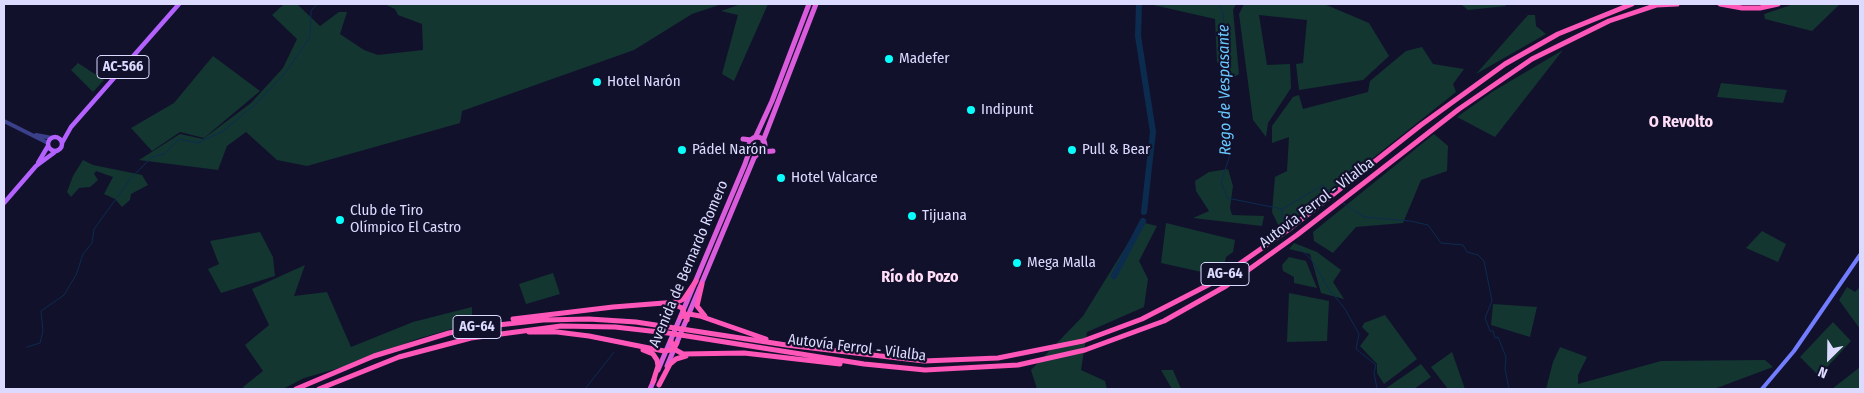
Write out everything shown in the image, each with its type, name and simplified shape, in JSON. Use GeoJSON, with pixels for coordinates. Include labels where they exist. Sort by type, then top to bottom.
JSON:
{"type":"FeatureCollection","features":[{"type":"Feature","properties":{"kind":"highway"},"geometry":{"type":"LineString","coordinates":[[749,147],[754,153],[773,151],[764,143],[753,139],[772,101],[809,4]]}},
{"type":"Feature","properties":{"kind":"highway"},"geometry":{"type":"LineString","coordinates":[[760,152],[816,4]]}},
{"type":"Feature","properties":{"kind":"highway","name":"Autovía Ferrol - Vilalba"},"geometry":{"type":"LineString","coordinates":[[296,389],[396,349],[480,327],[543,320],[589,318],[669,327],[900,360],[974,361],[1046,350],[1107,333],[1178,302],[1245,261],[1474,86],[1526,51],[1582,23],[1632,4]]}},
{"type":"Feature","properties":{"kind":"highway","name":"Autovía Ferrol - Vilalba"},"geometry":{"type":"LineString","coordinates":[[319,389],[399,357],[471,338],[506,332],[579,326],[668,334],[864,364],[925,370],[1018,365],[1076,353],[1125,337],[1201,301],[1238,278],[1498,81],[1532,59],[1593,28],[1658,4],[1676,4]]}},
{"type":"Feature","properties":{"kind":"highway"},"geometry":{"type":"LineString","coordinates":[[1720,4],[1742,8],[1760,8],[1778,4]]}},
{"type":"Feature","properties":{"kind":"highway","name":"Avenida de Bernardo Romero"},"geometry":{"type":"LineString","coordinates":[[658,387],[675,346],[696,281],[742,173],[753,139]]}},
{"type":"Feature","properties":{"kind":"highway","name":"Avenida de Bernardo Romero"},"geometry":{"type":"LineString","coordinates":[[650,389],[671,340],[702,284],[754,158],[760,152]]}},
{"type":"Feature","properties":{"kind":"highway"},"geometry":{"type":"LineString","coordinates":[[480,327],[523,317],[670,303],[684,299],[696,281]]}},
{"type":"Feature","properties":{"kind":"highway"},"geometry":{"type":"LineString","coordinates":[[702,284],[697,306],[707,318]]}},
{"type":"Feature","properties":{"kind":"highway"},"geometry":{"type":"LineString","coordinates":[[670,303],[677,305],[685,315],[707,318],[757,336],[806,347]]}},
{"type":"Feature","properties":{"kind":"highway"},"geometry":{"type":"LineString","coordinates":[[506,332],[557,332],[666,351],[675,346]]}},
{"type":"Feature","properties":{"kind":"highway"},"geometry":{"type":"LineString","coordinates":[[611,340],[653,354],[658,366],[653,382]]}},
{"type":"Feature","properties":{"kind":"highway"},"geometry":{"type":"LineString","coordinates":[[671,340],[678,353],[691,355],[744,353],[859,366],[925,370]]}},
{"type":"Feature","properties":{"kind":"highway"},"geometry":{"type":"LineString","coordinates":[[658,387],[670,364],[676,359],[691,355]]}},
{"type":"Feature","properties":{"kind":"main road","name":"AC-566"},"geometry":{"type":"LineString","coordinates":[[36,166],[61,149],[62,143],[69,132],[179,4]]}},
{"type":"Feature","properties":{"kind":"main road"},"geometry":{"type":"LineString","coordinates":[[53,137],[69,132]]}},
{"type":"Feature","properties":{"kind":"main road","name":"AC-566"},"geometry":{"type":"LineString","coordinates":[[4,203],[36,166],[53,137]]}},
{"type":"Feature","properties":{"kind":"main road"},"geometry":{"type":"LineString","coordinates":[[53,137],[59,138],[62,143]]}},
{"type":"Feature","properties":{"kind":"main road"},"geometry":{"type":"LineString","coordinates":[[48,145],[55,152]]}},
{"type":"Feature","properties":{"kind":"main road"},"geometry":{"type":"LineString","coordinates":[[1762,389],[1794,351],[1860,255]]}},
{"type":"Feature","properties":{"kind":"street"},"geometry":{"type":"LineString","coordinates":[[4,121],[48,145]]}},
{"type":"Feature","properties":{"kind":"street"},"geometry":{"type":"LineString","coordinates":[[29,133],[53,137]]}},
{"type":"Feature","properties":{"kind":"green space"},"geometry":{"type":"Polygon","coordinates":[[[284,4],[297,4],[320,26],[339,12],[347,12],[340,34],[364,50],[378,55],[423,50],[422,24],[398,15],[395,9],[384,4],[722,4],[692,14],[634,50],[462,111],[460,123],[307,166],[277,160],[246,132],[227,146],[218,170],[139,160],[180,134],[203,139],[251,103],[283,68],[297,39],[272,15],[284,4]]]}},
{"type":"Feature","properties":{"kind":"green space"},"geometry":{"type":"Polygon","coordinates":[[[741,4],[768,4],[734,81],[722,74],[738,15],[721,11],[741,4]]]}},
{"type":"Feature","properties":{"kind":"green space"},"geometry":{"type":"Polygon","coordinates":[[[1149,4],[1236,4],[1233,10],[1239,74],[1231,79],[1217,62],[1215,19],[1149,4]]]}},
{"type":"Feature","properties":{"kind":"green space"},"geometry":{"type":"Polygon","coordinates":[[[1244,4],[1324,4],[1369,23],[1389,56],[1363,80],[1299,90],[1296,64],[1303,63],[1307,20],[1259,15],[1267,65],[1290,64],[1291,88],[1268,123],[1266,137],[1253,120],[1239,14],[1244,4]]]}},
{"type":"Feature","properties":{"kind":"green space"},"geometry":{"type":"Polygon","coordinates":[[[1461,4],[1504,4],[1506,6],[1468,10],[1461,4]]]}},
{"type":"Feature","properties":{"kind":"green space"},"geometry":{"type":"Polygon","coordinates":[[[1794,4],[1840,4],[1812,31],[1765,19],[1764,14],[1794,4]]]}},
{"type":"Feature","properties":{"kind":"green space"},"geometry":{"type":"Polygon","coordinates":[[[1528,15],[1535,15],[1536,26],[1546,34],[1476,74],[1528,15]]]}},
{"type":"Feature","properties":{"kind":"green space"},"geometry":{"type":"Polygon","coordinates":[[[1422,47],[1433,64],[1464,69],[1453,84],[1456,92],[1334,189],[1280,229],[1272,212],[1275,177],[1287,171],[1289,137],[1272,143],[1272,126],[1293,97],[1299,95],[1303,109],[1368,92],[1370,81],[1406,51],[1422,47]]]}},
{"type":"Feature","properties":{"kind":"green space"},"geometry":{"type":"Polygon","coordinates":[[[1563,50],[1495,137],[1457,117],[1492,92],[1563,50]]]}},
{"type":"Feature","properties":{"kind":"green space"},"geometry":{"type":"Polygon","coordinates":[[[213,56],[260,91],[204,138],[180,132],[152,151],[131,128],[174,103],[213,56]]]}},
{"type":"Feature","properties":{"kind":"green space"},"geometry":{"type":"Polygon","coordinates":[[[78,63],[104,80],[93,92],[71,70],[78,63]]]}},
{"type":"Feature","properties":{"kind":"green space"},"geometry":{"type":"Polygon","coordinates":[[[1721,83],[1787,90],[1783,103],[1717,97],[1721,83]]]}},
{"type":"Feature","properties":{"kind":"green space"},"geometry":{"type":"Polygon","coordinates":[[[1434,134],[1448,146],[1447,171],[1421,180],[1403,223],[1356,227],[1333,253],[1314,241],[1313,232],[1434,134]]]}},
{"type":"Feature","properties":{"kind":"green space"},"geometry":{"type":"Polygon","coordinates":[[[83,160],[93,165],[142,175],[148,185],[131,194],[130,200],[122,207],[115,199],[104,194],[113,177],[96,171],[94,174],[98,180],[90,187],[79,188],[71,197],[67,192],[73,176],[83,160]]]}},
{"type":"Feature","properties":{"kind":"green space"},"geometry":{"type":"Polygon","coordinates":[[[1228,169],[1233,186],[1230,208],[1232,215],[1264,216],[1262,226],[1193,218],[1209,211],[1196,191],[1195,181],[1209,172],[1228,169]]]}},
{"type":"Feature","properties":{"kind":"green space"},"geometry":{"type":"Polygon","coordinates":[[[1141,222],[1157,226],[1139,261],[1148,279],[1144,307],[1087,332],[1081,370],[1105,381],[1107,389],[1037,389],[1031,370],[1083,316],[1141,222]]]}},
{"type":"Feature","properties":{"kind":"green space"},"geometry":{"type":"Polygon","coordinates":[[[1166,223],[1235,240],[1233,252],[1226,257],[1224,266],[1211,274],[1161,263],[1166,223]]]}},
{"type":"Feature","properties":{"kind":"green space"},"geometry":{"type":"Polygon","coordinates":[[[1762,231],[1786,244],[1778,262],[1746,248],[1762,231]]]}},
{"type":"Feature","properties":{"kind":"green space"},"geometry":{"type":"Polygon","coordinates":[[[260,232],[273,257],[275,276],[221,293],[208,269],[219,264],[210,241],[260,232]]]}},
{"type":"Feature","properties":{"kind":"green space"},"geometry":{"type":"Polygon","coordinates":[[[1294,243],[1317,252],[1341,270],[1333,282],[1344,299],[1321,293],[1310,254],[1289,249],[1294,243]]]}},
{"type":"Feature","properties":{"kind":"green space"},"geometry":{"type":"Polygon","coordinates":[[[1289,257],[1306,261],[1317,288],[1294,283],[1294,277],[1283,271],[1282,265],[1289,257]]]}},
{"type":"Feature","properties":{"kind":"green space"},"geometry":{"type":"Polygon","coordinates":[[[305,265],[294,296],[327,292],[351,347],[413,322],[472,307],[472,323],[417,339],[343,367],[304,378],[283,389],[245,389],[243,387],[263,371],[245,345],[269,325],[252,289],[305,265]]]}},
{"type":"Feature","properties":{"kind":"green space"},"geometry":{"type":"Polygon","coordinates":[[[553,273],[560,294],[526,304],[519,284],[553,273]]]}},
{"type":"Feature","properties":{"kind":"green space"},"geometry":{"type":"Polygon","coordinates":[[[1847,287],[1855,292],[1860,287],[1860,329],[1839,300],[1847,287]]]}},
{"type":"Feature","properties":{"kind":"green space"},"geometry":{"type":"Polygon","coordinates":[[[1289,293],[1329,301],[1327,341],[1287,342],[1289,293]]]}},
{"type":"Feature","properties":{"kind":"green space"},"geometry":{"type":"Polygon","coordinates":[[[1493,304],[1537,307],[1530,337],[1491,325],[1493,304]]]}},
{"type":"Feature","properties":{"kind":"green space"},"geometry":{"type":"Polygon","coordinates":[[[1385,315],[1417,359],[1384,384],[1377,373],[1377,364],[1360,346],[1369,334],[1362,327],[1364,323],[1385,315]]]}},
{"type":"Feature","properties":{"kind":"green space"},"geometry":{"type":"Polygon","coordinates":[[[1833,322],[1851,341],[1819,376],[1800,357],[1833,322]]]}},
{"type":"Feature","properties":{"kind":"green space"},"geometry":{"type":"Polygon","coordinates":[[[1560,347],[1587,357],[1578,375],[1578,384],[1661,361],[1765,360],[1773,367],[1714,389],[1580,389],[1579,387],[1579,389],[1546,389],[1553,362],[1560,347]]]}},
{"type":"Feature","properties":{"kind":"green space"},"geometry":{"type":"Polygon","coordinates":[[[1452,352],[1465,389],[1448,389],[1431,367],[1452,352]]]}},
{"type":"Feature","properties":{"kind":"green space"},"geometry":{"type":"Polygon","coordinates":[[[1421,364],[1431,377],[1414,389],[1385,389],[1421,364]]]}},
{"type":"Feature","properties":{"kind":"green space"},"geometry":{"type":"Polygon","coordinates":[[[1860,367],[1860,389],[1832,389],[1860,367]]]}},
{"type":"Feature","properties":{"kind":"green space"},"geometry":{"type":"Polygon","coordinates":[[[1161,370],[1173,370],[1181,389],[1172,389],[1161,370]]]}},
{"type":"Feature","properties":{"kind":"waterway"},"geometry":{"type":"LineString","coordinates":[[27,347],[40,343],[43,331],[41,311],[64,295],[76,275],[83,254],[92,243],[94,229],[132,177],[152,157],[164,154],[179,139],[198,143],[223,131],[257,103],[285,73],[310,37],[311,11],[317,4]]}},
{"type":"Feature","properties":{"kind":"waterway"},"geometry":{"type":"LineString","coordinates":[[1139,4],[1138,36],[1153,132],[1144,212]]}},
{"type":"Feature","properties":{"kind":"waterway","name":"Rego de Vespasante"},"geometry":{"type":"LineString","coordinates":[[1218,4],[1223,12],[1227,67],[1225,93],[1230,155],[1221,182],[1227,198],[1282,209],[1282,220]]}},
{"type":"Feature","properties":{"kind":"waterway"},"geometry":{"type":"LineString","coordinates":[[1282,209],[1323,185],[1333,194]]}},
{"type":"Feature","properties":{"kind":"waterway"},"geometry":{"type":"LineString","coordinates":[[1343,203],[1364,217],[1410,221],[1428,225],[1441,243],[1463,245],[1467,252],[1478,255],[1484,261],[1492,301],[1485,318],[1490,331],[1493,331],[1495,338],[1498,337],[1506,357],[1505,369],[1509,389]]}},
{"type":"Feature","properties":{"kind":"waterway"},"geometry":{"type":"LineString","coordinates":[[1114,276],[1143,221]]}},
{"type":"Feature","properties":{"kind":"waterway","name":"Rego de Vespasante"},"geometry":{"type":"LineString","coordinates":[[1298,247],[1311,259],[1328,288],[1345,309],[1359,334],[1356,349],[1376,365],[1374,372],[1377,389]]}},
{"type":"Feature","properties":{"kind":"waterway"},"geometry":{"type":"LineString","coordinates":[[585,389],[614,352]]}},
{"type":"Feature","properties":{"kind":"place","name":"Madefer"},"geometry":{"type":"Point","coordinates":[889,59]}},
{"type":"Feature","properties":{"kind":"place","name":"Hotel Narón"},"geometry":{"type":"Point","coordinates":[597,82]}},
{"type":"Feature","properties":{"kind":"place","name":"Indipunt"},"geometry":{"type":"Point","coordinates":[971,110]}},
{"type":"Feature","properties":{"kind":"place","name":"Pádel Narón"},"geometry":{"type":"Point","coordinates":[682,150]}},
{"type":"Feature","properties":{"kind":"place","name":"Pull & Bear"},"geometry":{"type":"Point","coordinates":[1072,150]}},
{"type":"Feature","properties":{"kind":"place","name":"Hotel Valcarce"},"geometry":{"type":"Point","coordinates":[781,178]}},
{"type":"Feature","properties":{"kind":"place","name":"Tijuana"},"geometry":{"type":"Point","coordinates":[912,216]}},
{"type":"Feature","properties":{"kind":"place","name":"Club de Tiro Olímpico El Castro"},"geometry":{"type":"Point","coordinates":[340,220]}},
{"type":"Feature","properties":{"kind":"place","name":"Mega Malla"},"geometry":{"type":"Point","coordinates":[1017,263]}},
{"type":"Feature","properties":{"kind":"district","name":"O Revolto"},"geometry":{"type":"Point","coordinates":[1681,123]}},
{"type":"Feature","properties":{"kind":"district","name":"Río do Pozo"},"geometry":{"type":"Point","coordinates":[920,278]}}]}
